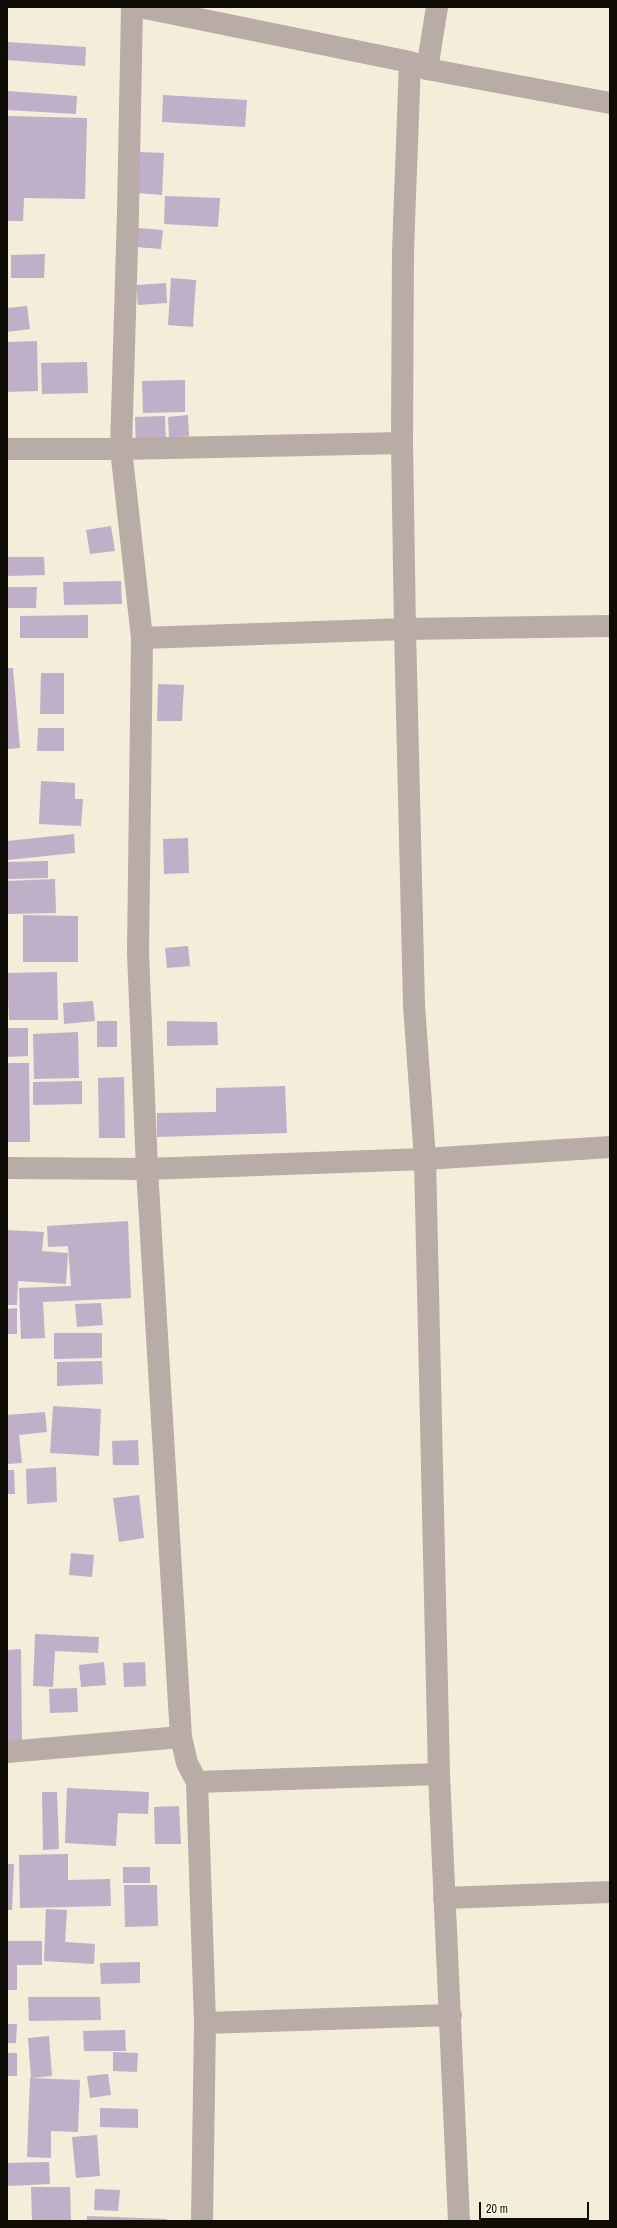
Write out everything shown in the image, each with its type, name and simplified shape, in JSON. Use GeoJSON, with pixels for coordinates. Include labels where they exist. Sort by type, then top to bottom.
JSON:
{"type":"FeatureCollection","features":[{"type":"Feature","properties":{"kind":"street"},"geometry":{"type":"LineString","coordinates":[[132,7],[121,449],[142,638],[138,953],[147,1169],[181,1737],[187,1763],[197,1782],[205,2023],[202,2221]]}},
{"type":"Feature","properties":{"kind":"street"},"geometry":{"type":"LineString","coordinates":[[140,7],[610,103]]}},
{"type":"Feature","properties":{"kind":"street"},"geometry":{"type":"LineString","coordinates":[[438,7],[418,65],[404,251],[402,443],[414,1005],[425,1159],[439,1774],[451,2014],[459,2221]]}},
{"type":"Feature","properties":{"kind":"street"},"geometry":{"type":"LineString","coordinates":[[7,449],[121,449],[402,443]]}},
{"type":"Feature","properties":{"kind":"street"},"geometry":{"type":"LineString","coordinates":[[142,638],[405,629],[610,626]]}},
{"type":"Feature","properties":{"kind":"street"},"geometry":{"type":"LineString","coordinates":[[7,1168],[147,1169],[425,1159],[610,1148]]}},
{"type":"Feature","properties":{"kind":"street"},"geometry":{"type":"LineString","coordinates":[[7,1752],[181,1737]]}},
{"type":"Feature","properties":{"kind":"street"},"geometry":{"type":"LineString","coordinates":[[197,1782],[439,1774]]}},
{"type":"Feature","properties":{"kind":"street"},"geometry":{"type":"LineString","coordinates":[[444,1898],[610,1892]]}},
{"type":"Feature","properties":{"kind":"street"},"geometry":{"type":"LineString","coordinates":[[205,2023],[451,2014]]}},
{"type":"Feature","properties":{"kind":"building"},"geometry":{"type":"Polygon","coordinates":[[[7,42],[86,47],[85,66],[7,60],[7,42]]]}},
{"type":"Feature","properties":{"kind":"building"},"geometry":{"type":"Polygon","coordinates":[[[7,91],[77,96],[76,114],[7,110],[7,91]]]}},
{"type":"Feature","properties":{"kind":"building"},"geometry":{"type":"Polygon","coordinates":[[[163,95],[247,100],[245,127],[162,122],[163,95]]]}},
{"type":"Feature","properties":{"kind":"building"},"geometry":{"type":"Polygon","coordinates":[[[7,116],[87,118],[85,199],[24,198],[23,221],[7,221],[7,116]]]}},
{"type":"Feature","properties":{"kind":"building"},"geometry":{"type":"Polygon","coordinates":[[[139,152],[164,153],[162,195],[138,193],[139,152]]]}},
{"type":"Feature","properties":{"kind":"building"},"geometry":{"type":"Polygon","coordinates":[[[165,196],[220,198],[218,227],[164,224],[165,196]]]}},
{"type":"Feature","properties":{"kind":"building"},"geometry":{"type":"Polygon","coordinates":[[[137,228],[163,230],[161,249],[136,247],[137,228]]]}},
{"type":"Feature","properties":{"kind":"building"},"geometry":{"type":"Polygon","coordinates":[[[45,254],[44,278],[11,278],[11,255],[45,254]]]}},
{"type":"Feature","properties":{"kind":"building"},"geometry":{"type":"Polygon","coordinates":[[[171,278],[196,280],[193,327],[168,325],[171,278]]]}},
{"type":"Feature","properties":{"kind":"building"},"geometry":{"type":"Polygon","coordinates":[[[166,283],[167,303],[138,305],[136,285],[166,283]]]}},
{"type":"Feature","properties":{"kind":"building"},"geometry":{"type":"Polygon","coordinates":[[[27,306],[30,329],[7,332],[7,308],[27,306]]]}},
{"type":"Feature","properties":{"kind":"building"},"geometry":{"type":"Polygon","coordinates":[[[37,341],[38,391],[7,392],[7,342],[37,341]]]}},
{"type":"Feature","properties":{"kind":"building"},"geometry":{"type":"Polygon","coordinates":[[[87,362],[88,393],[42,394],[41,363],[87,362]]]}},
{"type":"Feature","properties":{"kind":"building"},"geometry":{"type":"Polygon","coordinates":[[[185,380],[185,412],[143,413],[142,381],[185,380]]]}},
{"type":"Feature","properties":{"kind":"building"},"geometry":{"type":"Polygon","coordinates":[[[188,415],[189,436],[169,438],[168,417],[188,415]]]}},
{"type":"Feature","properties":{"kind":"building"},"geometry":{"type":"Polygon","coordinates":[[[165,416],[166,446],[136,447],[135,417],[165,416]]]}},
{"type":"Feature","properties":{"kind":"building"},"geometry":{"type":"Polygon","coordinates":[[[111,526],[115,551],[90,554],[86,530],[111,526]]]}},
{"type":"Feature","properties":{"kind":"building"},"geometry":{"type":"Polygon","coordinates":[[[7,557],[44,557],[45,575],[7,576],[7,557]]]}},
{"type":"Feature","properties":{"kind":"building"},"geometry":{"type":"Polygon","coordinates":[[[121,581],[122,604],[64,605],[63,582],[121,581]]]}},
{"type":"Feature","properties":{"kind":"building"},"geometry":{"type":"Polygon","coordinates":[[[7,587],[37,587],[36,608],[7,608],[7,587]]]}},
{"type":"Feature","properties":{"kind":"building"},"geometry":{"type":"Polygon","coordinates":[[[88,615],[88,638],[20,638],[20,616],[88,615]]]}},
{"type":"Feature","properties":{"kind":"building"},"geometry":{"type":"Polygon","coordinates":[[[7,668],[13,668],[20,748],[7,749],[7,668]]]}},
{"type":"Feature","properties":{"kind":"building"},"geometry":{"type":"Polygon","coordinates":[[[41,673],[64,673],[64,714],[40,714],[41,673]]]}},
{"type":"Feature","properties":{"kind":"building"},"geometry":{"type":"Polygon","coordinates":[[[158,684],[184,685],[182,721],[157,721],[158,684]]]}},
{"type":"Feature","properties":{"kind":"building"},"geometry":{"type":"Polygon","coordinates":[[[38,728],[64,728],[64,751],[37,751],[38,728]]]}},
{"type":"Feature","properties":{"kind":"building"},"geometry":{"type":"Polygon","coordinates":[[[41,781],[75,783],[75,799],[83,799],[81,826],[39,824],[41,781]]]}},
{"type":"Feature","properties":{"kind":"building"},"geometry":{"type":"Polygon","coordinates":[[[74,834],[75,853],[7,860],[7,841],[74,834]]]}},
{"type":"Feature","properties":{"kind":"building"},"geometry":{"type":"Polygon","coordinates":[[[188,838],[189,873],[164,874],[163,839],[188,838]]]}},
{"type":"Feature","properties":{"kind":"building"},"geometry":{"type":"Polygon","coordinates":[[[48,861],[48,878],[7,879],[7,862],[48,861]]]}},
{"type":"Feature","properties":{"kind":"building"},"geometry":{"type":"Polygon","coordinates":[[[55,879],[56,913],[7,914],[7,881],[55,879]]]}},
{"type":"Feature","properties":{"kind":"building"},"geometry":{"type":"Polygon","coordinates":[[[23,915],[78,916],[78,962],[23,962],[23,915]]]}},
{"type":"Feature","properties":{"kind":"building"},"geometry":{"type":"Polygon","coordinates":[[[188,946],[190,966],[167,968],[165,948],[188,946]]]}},
{"type":"Feature","properties":{"kind":"building"},"geometry":{"type":"Polygon","coordinates":[[[57,972],[58,1020],[9,1020],[7,973],[57,972]]]}},
{"type":"Feature","properties":{"kind":"building"},"geometry":{"type":"Polygon","coordinates":[[[93,1001],[95,1021],[64,1024],[63,1003],[93,1001]]]}},
{"type":"Feature","properties":{"kind":"building"},"geometry":{"type":"Polygon","coordinates":[[[97,1021],[117,1021],[117,1047],[97,1047],[97,1021]]]}},
{"type":"Feature","properties":{"kind":"building"},"geometry":{"type":"Polygon","coordinates":[[[167,1021],[217,1022],[218,1045],[167,1046],[167,1021]]]}},
{"type":"Feature","properties":{"kind":"building"},"geometry":{"type":"Polygon","coordinates":[[[7,1028],[28,1028],[28,1056],[7,1057],[7,1028]]]}},
{"type":"Feature","properties":{"kind":"building"},"geometry":{"type":"Polygon","coordinates":[[[78,1032],[79,1078],[34,1079],[33,1034],[78,1032]]]}},
{"type":"Feature","properties":{"kind":"building"},"geometry":{"type":"Polygon","coordinates":[[[7,1063],[29,1063],[30,1142],[7,1142],[7,1063]]]}},
{"type":"Feature","properties":{"kind":"building"},"geometry":{"type":"Polygon","coordinates":[[[124,1077],[125,1138],[99,1138],[98,1078],[124,1077]]]}},
{"type":"Feature","properties":{"kind":"building"},"geometry":{"type":"Polygon","coordinates":[[[82,1081],[82,1104],[33,1105],[33,1082],[82,1081]]]}},
{"type":"Feature","properties":{"kind":"building"},"geometry":{"type":"Polygon","coordinates":[[[285,1086],[287,1133],[157,1137],[157,1113],[216,1112],[216,1088],[285,1086]]]}},
{"type":"Feature","properties":{"kind":"building"},"geometry":{"type":"Polygon","coordinates":[[[128,1221],[131,1298],[43,1302],[45,1338],[21,1339],[19,1288],[71,1286],[68,1246],[48,1247],[47,1226],[128,1221]]]}},
{"type":"Feature","properties":{"kind":"building"},"geometry":{"type":"Polygon","coordinates":[[[7,1230],[44,1232],[42,1251],[68,1253],[66,1284],[18,1281],[17,1305],[7,1305],[7,1230]]]}},
{"type":"Feature","properties":{"kind":"building"},"geometry":{"type":"Polygon","coordinates":[[[101,1303],[103,1325],[77,1327],[75,1304],[101,1303]]]}},
{"type":"Feature","properties":{"kind":"building"},"geometry":{"type":"Polygon","coordinates":[[[17,1308],[17,1334],[7,1334],[7,1309],[17,1308]]]}},
{"type":"Feature","properties":{"kind":"building"},"geometry":{"type":"Polygon","coordinates":[[[54,1333],[102,1333],[102,1358],[54,1359],[54,1333]]]}},
{"type":"Feature","properties":{"kind":"building"},"geometry":{"type":"Polygon","coordinates":[[[102,1361],[103,1384],[57,1386],[57,1362],[102,1361]]]}},
{"type":"Feature","properties":{"kind":"building"},"geometry":{"type":"Polygon","coordinates":[[[53,1406],[101,1409],[99,1456],[50,1453],[53,1406]]]}},
{"type":"Feature","properties":{"kind":"building"},"geometry":{"type":"Polygon","coordinates":[[[45,1412],[47,1432],[19,1435],[22,1463],[7,1464],[7,1415],[45,1412]]]}},
{"type":"Feature","properties":{"kind":"building"},"geometry":{"type":"Polygon","coordinates":[[[138,1440],[139,1465],[113,1465],[112,1441],[138,1440]]]}},
{"type":"Feature","properties":{"kind":"building"},"geometry":{"type":"Polygon","coordinates":[[[56,1467],[57,1502],[27,1504],[26,1469],[56,1467]]]}},
{"type":"Feature","properties":{"kind":"building"},"geometry":{"type":"Polygon","coordinates":[[[7,1470],[14,1470],[15,1494],[7,1494],[7,1470]]]}},
{"type":"Feature","properties":{"kind":"building"},"geometry":{"type":"Polygon","coordinates":[[[139,1495],[144,1538],[119,1542],[113,1498],[139,1495]]]}},
{"type":"Feature","properties":{"kind":"building"},"geometry":{"type":"Polygon","coordinates":[[[71,1553],[94,1555],[92,1577],[69,1575],[71,1553]]]}},
{"type":"Feature","properties":{"kind":"building"},"geometry":{"type":"Polygon","coordinates":[[[35,1634],[99,1637],[98,1653],[55,1651],[53,1687],[33,1686],[35,1634]]]}},
{"type":"Feature","properties":{"kind":"building"},"geometry":{"type":"Polygon","coordinates":[[[21,1649],[22,1744],[7,1744],[7,1650],[21,1649]]]}},
{"type":"Feature","properties":{"kind":"building"},"geometry":{"type":"Polygon","coordinates":[[[104,1662],[106,1685],[81,1687],[79,1665],[104,1662]]]}},
{"type":"Feature","properties":{"kind":"building"},"geometry":{"type":"Polygon","coordinates":[[[145,1662],[146,1686],[124,1687],[123,1663],[145,1662]]]}},
{"type":"Feature","properties":{"kind":"building"},"geometry":{"type":"Polygon","coordinates":[[[77,1688],[78,1712],[50,1713],[49,1689],[77,1688]]]}},
{"type":"Feature","properties":{"kind":"building"},"geometry":{"type":"Polygon","coordinates":[[[67,1788],[149,1792],[148,1814],[118,1813],[116,1846],[65,1843],[67,1788]]]}},
{"type":"Feature","properties":{"kind":"building"},"geometry":{"type":"Polygon","coordinates":[[[42,1792],[57,1792],[59,1849],[43,1850],[42,1792]]]}},
{"type":"Feature","properties":{"kind":"building"},"geometry":{"type":"Polygon","coordinates":[[[179,1806],[181,1844],[155,1844],[154,1807],[179,1806]]]}},
{"type":"Feature","properties":{"kind":"building"},"geometry":{"type":"Polygon","coordinates":[[[68,1854],[68,1880],[110,1879],[111,1906],[20,1908],[19,1855],[68,1854]]]}},
{"type":"Feature","properties":{"kind":"building"},"geometry":{"type":"Polygon","coordinates":[[[7,1864],[14,1864],[12,1910],[7,1910],[7,1864]]]}},
{"type":"Feature","properties":{"kind":"building"},"geometry":{"type":"Polygon","coordinates":[[[123,1867],[150,1867],[150,1883],[123,1883],[123,1867]]]}},
{"type":"Feature","properties":{"kind":"building"},"geometry":{"type":"Polygon","coordinates":[[[124,1885],[157,1885],[158,1926],[125,1927],[124,1885]]]}},
{"type":"Feature","properties":{"kind":"building"},"geometry":{"type":"Polygon","coordinates":[[[46,1909],[67,1910],[65,1942],[95,1944],[94,1964],[44,1961],[46,1909]]]}},
{"type":"Feature","properties":{"kind":"building"},"geometry":{"type":"Polygon","coordinates":[[[7,1941],[42,1941],[42,1965],[17,1965],[17,1990],[7,1990],[7,1941]]]}},
{"type":"Feature","properties":{"kind":"building"},"geometry":{"type":"Polygon","coordinates":[[[140,1962],[140,1983],[101,1984],[100,1963],[140,1962]]]}},
{"type":"Feature","properties":{"kind":"building"},"geometry":{"type":"Polygon","coordinates":[[[28,1997],[100,1997],[101,2020],[29,2021],[28,1997]]]}},
{"type":"Feature","properties":{"kind":"building"},"geometry":{"type":"Polygon","coordinates":[[[7,2024],[17,2024],[16,2043],[7,2043],[7,2024]]]}},
{"type":"Feature","properties":{"kind":"building"},"geometry":{"type":"Polygon","coordinates":[[[125,2030],[126,2051],[84,2051],[83,2031],[125,2030]]]}},
{"type":"Feature","properties":{"kind":"building"},"geometry":{"type":"Polygon","coordinates":[[[49,2036],[52,2076],[31,2078],[28,2038],[49,2036]]]}},
{"type":"Feature","properties":{"kind":"building"},"geometry":{"type":"Polygon","coordinates":[[[113,2052],[138,2053],[137,2072],[113,2071],[113,2052]]]}},
{"type":"Feature","properties":{"kind":"building"},"geometry":{"type":"Polygon","coordinates":[[[7,2053],[17,2053],[17,2076],[7,2076],[7,2053]]]}},
{"type":"Feature","properties":{"kind":"building"},"geometry":{"type":"Polygon","coordinates":[[[108,2074],[111,2095],[90,2098],[87,2076],[108,2074]]]}},
{"type":"Feature","properties":{"kind":"building"},"geometry":{"type":"Polygon","coordinates":[[[30,2078],[80,2080],[78,2132],[51,2131],[51,2158],[27,2157],[30,2078]]]}},
{"type":"Feature","properties":{"kind":"building"},"geometry":{"type":"Polygon","coordinates":[[[100,2108],[138,2109],[138,2128],[100,2127],[100,2108]]]}},
{"type":"Feature","properties":{"kind":"building"},"geometry":{"type":"Polygon","coordinates":[[[97,2135],[100,2176],[76,2178],[72,2137],[97,2135]]]}},
{"type":"Feature","properties":{"kind":"building"},"geometry":{"type":"Polygon","coordinates":[[[49,2162],[50,2184],[7,2186],[7,2163],[49,2162]]]}},
{"type":"Feature","properties":{"kind":"building"},"geometry":{"type":"Polygon","coordinates":[[[31,2187],[70,2187],[71,2221],[32,2221],[31,2187]]]}},
{"type":"Feature","properties":{"kind":"building"},"geometry":{"type":"Polygon","coordinates":[[[95,2189],[120,2190],[118,2211],[94,2210],[95,2189]]]}},
{"type":"Feature","properties":{"kind":"building"},"geometry":{"type":"Polygon","coordinates":[[[87,2216],[167,2219],[167,2221],[87,2221],[87,2216]]]}}]}
